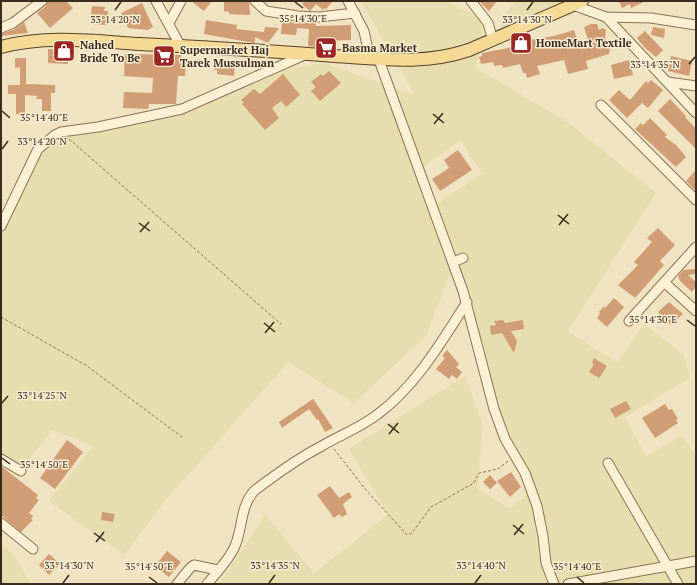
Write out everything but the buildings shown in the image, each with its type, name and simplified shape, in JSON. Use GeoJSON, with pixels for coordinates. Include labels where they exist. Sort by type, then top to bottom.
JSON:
{"type":"FeatureCollection","features":[{"type":"Feature","properties":{"kind":"main road"},"geometry":{"type":"LineString","coordinates":[[1,47],[14,43],[56,40],[180,45],[374,59],[433,59],[452,55],[493,41],[578,3]]}},
{"type":"Feature","properties":{"kind":"street"},"geometry":{"type":"LineString","coordinates":[[1,28],[13,23],[42,1]]}},
{"type":"Feature","properties":{"kind":"street"},"geometry":{"type":"LineString","coordinates":[[156,1],[180,45]]}},
{"type":"Feature","properties":{"kind":"street"},"geometry":{"type":"LineString","coordinates":[[169,23],[181,1]]}},
{"type":"Feature","properties":{"kind":"street"},"geometry":{"type":"LineString","coordinates":[[255,1],[266,11],[298,16],[319,18],[356,13]]}},
{"type":"Feature","properties":{"kind":"street"},"geometry":{"type":"LineString","coordinates":[[348,1],[356,13],[364,31],[453,262],[467,302],[484,376],[494,409],[505,439],[516,456],[529,483],[537,506],[546,563],[554,584]]}},
{"type":"Feature","properties":{"kind":"street"},"geometry":{"type":"LineString","coordinates":[[471,1],[488,23],[493,41]]}},
{"type":"Feature","properties":{"kind":"street"},"geometry":{"type":"LineString","coordinates":[[578,3],[606,17],[696,113]]}},
{"type":"Feature","properties":{"kind":"street"},"geometry":{"type":"LineString","coordinates":[[606,17],[651,18],[696,25]]}},
{"type":"Feature","properties":{"kind":"street"},"geometry":{"type":"LineString","coordinates":[[1,226],[38,149],[50,138],[61,132],[98,127],[182,109],[307,54]]}},
{"type":"Feature","properties":{"kind":"street"},"geometry":{"type":"LineString","coordinates":[[668,82],[696,86]]}},
{"type":"Feature","properties":{"kind":"street"},"geometry":{"type":"LineString","coordinates":[[601,105],[696,200]]}},
{"type":"Feature","properties":{"kind":"street"},"geometry":{"type":"LineString","coordinates":[[629,321],[696,247]]}},
{"type":"Feature","properties":{"kind":"street"},"geometry":{"type":"LineString","coordinates":[[453,262],[463,258]]}},
{"type":"Feature","properties":{"kind":"street"},"geometry":{"type":"LineString","coordinates":[[665,283],[696,312]]}},
{"type":"Feature","properties":{"kind":"street"},"geometry":{"type":"LineString","coordinates":[[207,584],[234,548],[243,512],[254,491],[329,442],[359,427],[380,413],[393,401],[420,370],[467,302]]}},
{"type":"Feature","properties":{"kind":"street"},"geometry":{"type":"LineString","coordinates":[[1,459],[21,471]]}},
{"type":"Feature","properties":{"kind":"street"},"geometry":{"type":"LineString","coordinates":[[608,463],[678,584]]}},
{"type":"Feature","properties":{"kind":"street"},"geometry":{"type":"LineString","coordinates":[[1,524],[33,549]]}},
{"type":"Feature","properties":{"kind":"street"},"geometry":{"type":"LineString","coordinates":[[568,584],[696,560]]}},
{"type":"Feature","properties":{"kind":"street"},"geometry":{"type":"LineString","coordinates":[[177,584],[192,566],[197,564],[218,570]]}},
{"type":"Feature","properties":{"kind":"path"},"geometry":{"type":"LineString","coordinates":[[61,132],[281,324]]}},
{"type":"Feature","properties":{"kind":"path"},"geometry":{"type":"LineString","coordinates":[[1,317],[87,366],[182,437]]}},
{"type":"Feature","properties":{"kind":"path"},"geometry":{"type":"LineString","coordinates":[[329,442],[351,472],[407,535],[412,533],[435,503],[474,483],[479,473],[498,469],[516,456]]}},
{"type":"Feature","properties":{"kind":"shaded area"},"geometry":{"type":"Polygon","coordinates":[[[361,1],[447,1],[485,21],[476,68],[569,123],[656,193],[568,331],[617,363],[644,324],[683,354],[690,378],[625,417],[646,456],[682,436],[696,455],[696,584],[219,584],[265,515],[314,573],[388,515],[349,449],[465,376],[482,423],[478,489],[510,509],[527,494],[483,363],[450,273],[426,336],[354,403],[288,362],[164,502],[124,555],[49,501],[93,446],[52,430],[20,470],[1,458],[1,225],[41,150],[59,134],[93,127],[174,115],[251,86],[285,70],[324,63],[415,95],[361,1]],[[461,140],[420,169],[434,206],[482,174],[461,140]]]}},
{"type":"Feature","properties":{"kind":"shaded area"},"geometry":{"type":"Polygon","coordinates":[[[515,1],[564,1],[507,34],[500,22],[515,1]]]}},
{"type":"Feature","properties":{"kind":"shaded area"},"geometry":{"type":"Polygon","coordinates":[[[1,545],[13,554],[31,584],[1,584],[1,545]]]}},
{"type":"Feature","properties":{"kind":"place","name":"HomeMart Textile"},"geometry":{"type":"Point","coordinates":[521,43]}},
{"type":"Feature","properties":{"kind":"place","name":"Basma Market"},"geometry":{"type":"Point","coordinates":[326,48]}},
{"type":"Feature","properties":{"kind":"place","name":"Nahed Bride To Be"},"geometry":{"type":"Point","coordinates":[64,51]}},
{"type":"Feature","properties":{"kind":"place","name":"Supermarket Haj Tarek Mussulman"},"geometry":{"type":"Point","coordinates":[164,56]}}]}
